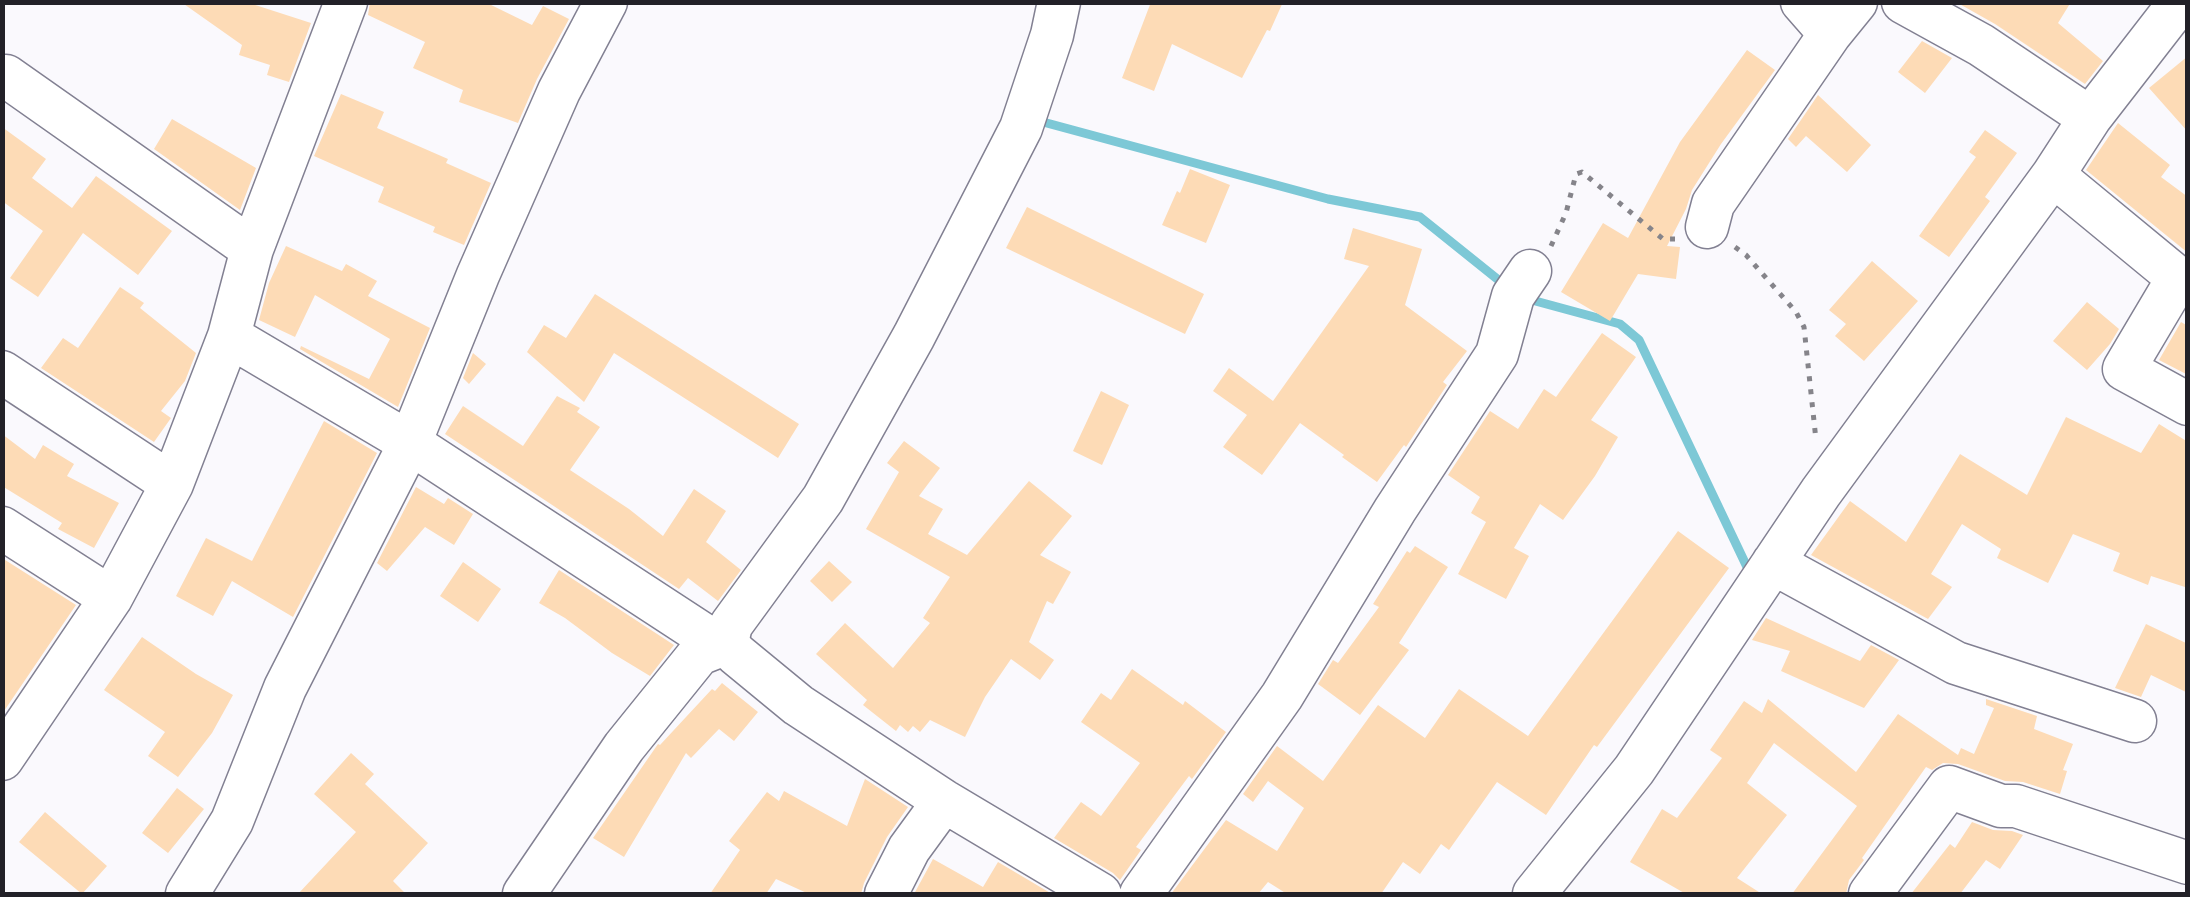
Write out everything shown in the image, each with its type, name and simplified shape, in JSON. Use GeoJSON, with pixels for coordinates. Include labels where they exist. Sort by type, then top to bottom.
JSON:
{"type":"FeatureCollection","features":[{"type":"Feature","properties":{"kind":"street"},"geometry":{"type":"LineString","coordinates":[[187,894],[232,821],[286,688],[410,443],[559,91],[606,2]]}},
{"type":"Feature","properties":{"kind":"street"},"geometry":{"type":"LineString","coordinates":[[727,642],[731,625],[822,499],[941,284],[1021,128],[1059,2]]}},
{"type":"Feature","properties":{"kind":"street"},"geometry":{"type":"LineString","coordinates":[[1707,227],[1713,204],[1843,18],[1802,2]]}},
{"type":"Feature","properties":{"kind":"street"},"geometry":{"type":"LineString","coordinates":[[1903,2],[1981,46],[2090,118]]}},
{"type":"Feature","properties":{"kind":"street"},"geometry":{"type":"LineString","coordinates":[[1534,894],[1634,770],[1821,492],[2054,175],[2090,118],[2180,2]]}},
{"type":"Feature","properties":{"kind":"street"},"geometry":{"type":"LineString","coordinates":[[2,759],[111,598],[172,484],[229,336],[252,249],[337,7]]}},
{"type":"Feature","properties":{"kind":"street"},"geometry":{"type":"LineString","coordinates":[[6,76],[252,249]]}},
{"type":"Feature","properties":{"kind":"street"},"geometry":{"type":"LineString","coordinates":[[2054,175],[2183,281],[2124,369],[2188,404]]}},
{"type":"Feature","properties":{"kind":"street"},"geometry":{"type":"LineString","coordinates":[[1141,894],[1282,696],[1395,510],[1497,354],[1513,296],[1530,271]]}},
{"type":"Feature","properties":{"kind":"street"},"geometry":{"type":"LineString","coordinates":[[229,336],[410,443],[704,635],[727,642],[736,654],[798,705],[944,801],[1100,894]]}},
{"type":"Feature","properties":{"kind":"street"},"geometry":{"type":"LineString","coordinates":[[2,372],[172,484]]}},
{"type":"Feature","properties":{"kind":"street"},"geometry":{"type":"LineString","coordinates":[[2,528],[111,598]]}},
{"type":"Feature","properties":{"kind":"street"},"geometry":{"type":"LineString","coordinates":[[1773,563],[1956,663],[2134,721]]}},
{"type":"Feature","properties":{"kind":"street"},"geometry":{"type":"LineString","coordinates":[[524,894],[624,748],[699,654],[727,642]]}},
{"type":"Feature","properties":{"kind":"street"},"geometry":{"type":"LineString","coordinates":[[1870,894],[1949,787],[2188,863]]}},
{"type":"Feature","properties":{"kind":"street"},"geometry":{"type":"LineString","coordinates":[[886,894],[909,848],[944,801]]}},
{"type":"Feature","properties":{"kind":"path"},"geometry":{"type":"LineString","coordinates":[[1530,271],[1552,244],[1566,213],[1576,174],[1582,172],[1663,238],[1686,240],[1707,227],[1746,254],[1796,312],[1804,327],[1821,492]]}},
{"type":"Feature","properties":{"kind":"building"},"geometry":{"type":"Polygon","coordinates":[[[181,2],[246,2],[311,23],[289,82],[267,75],[270,65],[239,55],[242,45],[181,2]]]}},
{"type":"Feature","properties":{"kind":"building"},"geometry":{"type":"Polygon","coordinates":[[[370,2],[485,2],[532,25],[543,6],[569,19],[518,123],[459,102],[463,90],[413,68],[425,42],[368,15],[370,2]]]}},
{"type":"Feature","properties":{"kind":"building"},"geometry":{"type":"Polygon","coordinates":[[[1151,2],[1283,2],[1242,78],[1172,44],[1154,91],[1122,78],[1151,2]]]}},
{"type":"Feature","properties":{"kind":"building"},"geometry":{"type":"Polygon","coordinates":[[[1956,2],[2071,2],[2058,23],[2103,61],[2085,84],[1956,2]]]}},
{"type":"Feature","properties":{"kind":"building"},"geometry":{"type":"Polygon","coordinates":[[[1922,41],[1952,58],[1925,93],[1898,72],[1922,41]]]}},
{"type":"Feature","properties":{"kind":"building"},"geometry":{"type":"Polygon","coordinates":[[[1747,50],[1775,70],[1692,190],[1667,246],[1680,247],[1676,279],[1638,274],[1610,321],[1561,292],[1603,223],[1628,238],[1680,142],[1747,50]]]}},
{"type":"Feature","properties":{"kind":"building"},"geometry":{"type":"Polygon","coordinates":[[[2188,56],[2188,132],[2149,88],[2188,56]]]}},
{"type":"Feature","properties":{"kind":"building"},"geometry":{"type":"Polygon","coordinates":[[[341,94],[384,112],[377,128],[491,183],[464,245],[433,232],[435,227],[378,202],[384,187],[314,156],[341,94]]]}},
{"type":"Feature","properties":{"kind":"building"},"geometry":{"type":"Polygon","coordinates":[[[1818,95],[1871,145],[1847,172],[1806,136],[1796,147],[1788,139],[1818,95]]]}},
{"type":"Feature","properties":{"kind":"building"},"geometry":{"type":"Polygon","coordinates":[[[172,119],[256,168],[240,210],[154,149],[172,119]]]}},
{"type":"Feature","properties":{"kind":"building"},"geometry":{"type":"Polygon","coordinates":[[[2118,123],[2170,165],[2161,177],[2188,197],[2188,253],[2086,170],[2118,123]]]}},
{"type":"Feature","properties":{"kind":"building"},"geometry":{"type":"Polygon","coordinates":[[[2,127],[46,159],[32,178],[72,208],[96,176],[172,231],[138,275],[83,233],[38,297],[10,278],[43,231],[2,201],[2,127]]]}},
{"type":"Feature","properties":{"kind":"building"},"geometry":{"type":"Polygon","coordinates":[[[1985,130],[2017,153],[1985,197],[1990,201],[1949,257],[1919,236],[1976,157],[1969,152],[1985,130]]]}},
{"type":"Feature","properties":{"kind":"building"},"geometry":{"type":"Polygon","coordinates":[[[1190,169],[1230,185],[1206,243],[1162,225],[1190,169]]]}},
{"type":"Feature","properties":{"kind":"building"},"geometry":{"type":"Polygon","coordinates":[[[1027,207],[1204,294],[1185,334],[1006,248],[1027,207]]]}},
{"type":"Feature","properties":{"kind":"building"},"geometry":{"type":"Polygon","coordinates":[[[1353,228],[1422,249],[1405,305],[1467,351],[1443,382],[1447,385],[1406,447],[1377,482],[1300,423],[1262,475],[1223,447],[1247,415],[1213,391],[1229,368],[1273,401],[1369,266],[1344,259],[1353,228]]]}},
{"type":"Feature","properties":{"kind":"building"},"geometry":{"type":"Polygon","coordinates":[[[286,246],[342,271],[346,264],[377,281],[368,296],[430,328],[398,407],[300,349],[301,346],[369,379],[390,339],[315,295],[295,337],[259,320],[269,283],[286,246]]]}},
{"type":"Feature","properties":{"kind":"building"},"geometry":{"type":"Polygon","coordinates":[[[1872,261],[1918,301],[1864,361],[1835,336],[1846,324],[1829,310],[1872,261]]]}},
{"type":"Feature","properties":{"kind":"building"},"geometry":{"type":"Polygon","coordinates":[[[120,287],[144,303],[140,308],[196,353],[185,381],[161,411],[171,418],[154,442],[41,368],[63,338],[78,348],[120,287]]]}},
{"type":"Feature","properties":{"kind":"building"},"geometry":{"type":"Polygon","coordinates":[[[595,294],[799,424],[778,458],[614,353],[584,402],[527,352],[544,325],[566,338],[595,294]]]}},
{"type":"Feature","properties":{"kind":"building"},"geometry":{"type":"Polygon","coordinates":[[[2087,302],[2119,329],[2087,370],[2053,341],[2087,302]]]}},
{"type":"Feature","properties":{"kind":"building"},"geometry":{"type":"Polygon","coordinates":[[[2181,322],[2188,326],[2188,375],[2159,360],[2181,322]]]}},
{"type":"Feature","properties":{"kind":"building"},"geometry":{"type":"Polygon","coordinates":[[[1602,333],[1636,357],[1591,420],[1618,437],[1563,520],[1540,504],[1514,548],[1529,556],[1506,599],[1458,574],[1486,522],[1471,513],[1480,497],[1448,475],[1490,411],[1518,429],[1544,389],[1556,397],[1602,333]]]}},
{"type":"Feature","properties":{"kind":"building"},"geometry":{"type":"Polygon","coordinates":[[[473,353],[486,364],[469,384],[463,378],[473,353]]]}},
{"type":"Feature","properties":{"kind":"building"},"geometry":{"type":"Polygon","coordinates":[[[1101,391],[1129,405],[1102,465],[1073,451],[1101,391]]]}},
{"type":"Feature","properties":{"kind":"building"},"geometry":{"type":"Polygon","coordinates":[[[557,396],[580,408],[577,412],[600,427],[570,470],[663,536],[694,489],[726,511],[706,542],[741,570],[718,601],[688,578],[679,589],[445,434],[463,406],[523,446],[557,396]]]}},
{"type":"Feature","properties":{"kind":"building"},"geometry":{"type":"Polygon","coordinates":[[[2066,417],[2141,453],[2159,424],[2188,442],[2188,588],[2151,576],[2148,585],[2113,571],[2120,553],[2073,534],[2048,583],[1997,558],[2001,549],[1962,524],[1931,574],[1952,587],[1928,619],[1811,555],[1850,501],[1906,542],[1960,454],[2027,495],[2066,417]]]}},
{"type":"Feature","properties":{"kind":"building"},"geometry":{"type":"Polygon","coordinates":[[[324,421],[377,453],[293,617],[232,581],[213,616],[176,596],[206,538],[252,561],[324,421]]]}},
{"type":"Feature","properties":{"kind":"building"},"geometry":{"type":"Polygon","coordinates":[[[2,434],[35,459],[43,445],[74,464],[67,476],[119,503],[94,548],[58,529],[62,523],[2,486],[2,434]]]}},
{"type":"Feature","properties":{"kind":"building"},"geometry":{"type":"Polygon","coordinates":[[[904,441],[940,468],[919,496],[943,509],[928,534],[967,555],[1029,481],[1072,516],[1040,555],[1071,572],[1053,604],[1047,601],[1029,642],[1054,660],[1040,680],[1011,659],[985,697],[965,737],[930,720],[920,732],[913,726],[908,732],[900,725],[896,731],[863,705],[867,700],[816,654],[845,623],[893,668],[930,623],[923,618],[950,577],[866,529],[899,472],[887,463],[904,441]]]}},
{"type":"Feature","properties":{"kind":"building"},"geometry":{"type":"Polygon","coordinates":[[[416,487],[444,504],[448,498],[473,514],[454,545],[425,527],[387,571],[377,563],[416,487]]]}},
{"type":"Feature","properties":{"kind":"building"},"geometry":{"type":"Polygon","coordinates":[[[1678,531],[1729,568],[1597,747],[1594,745],[1546,815],[1497,782],[1449,850],[1441,844],[1420,874],[1403,862],[1381,894],[1287,894],[1268,882],[1258,894],[1171,894],[1226,820],[1277,851],[1304,808],[1268,781],[1253,802],[1243,794],[1277,746],[1323,781],[1378,705],[1425,738],[1459,689],[1528,736],[1678,531]]]}},
{"type":"Feature","properties":{"kind":"building"},"geometry":{"type":"Polygon","coordinates":[[[1415,546],[1448,567],[1399,643],[1409,650],[1360,715],[1318,684],[1333,660],[1338,663],[1379,607],[1373,604],[1407,551],[1410,553],[1415,546]]]}},
{"type":"Feature","properties":{"kind":"building"},"geometry":{"type":"Polygon","coordinates":[[[2,558],[76,605],[2,714],[2,558]]]}},
{"type":"Feature","properties":{"kind":"building"},"geometry":{"type":"Polygon","coordinates":[[[829,561],[852,582],[832,602],[810,581],[829,561]]]}},
{"type":"Feature","properties":{"kind":"building"},"geometry":{"type":"Polygon","coordinates":[[[463,562],[501,589],[478,622],[440,596],[463,562]]]}},
{"type":"Feature","properties":{"kind":"building"},"geometry":{"type":"Polygon","coordinates":[[[559,570],[674,645],[650,676],[539,603],[559,570]]]}},
{"type":"Feature","properties":{"kind":"building"},"geometry":{"type":"Polygon","coordinates":[[[1766,618],[1860,661],[1871,645],[1899,660],[1864,708],[1781,671],[1790,651],[1752,640],[1766,618]]]}},
{"type":"Feature","properties":{"kind":"building"},"geometry":{"type":"Polygon","coordinates":[[[2146,624],[2188,644],[2188,693],[2151,675],[2141,697],[2115,688],[2146,624]]]}},
{"type":"Feature","properties":{"kind":"building"},"geometry":{"type":"Polygon","coordinates":[[[142,637],[233,695],[212,733],[178,777],[148,756],[165,732],[104,690],[142,637]]]}},
{"type":"Feature","properties":{"kind":"building"},"geometry":{"type":"Polygon","coordinates":[[[1132,669],[1226,732],[1136,847],[1141,850],[1120,880],[1054,838],[1081,802],[1101,816],[1140,763],[1081,722],[1101,693],[1111,700],[1132,669]]]}},
{"type":"Feature","properties":{"kind":"building"},"geometry":{"type":"Polygon","coordinates":[[[722,683],[758,712],[734,741],[719,729],[691,758],[686,753],[624,857],[593,838],[658,744],[722,683]]]}},
{"type":"Feature","properties":{"kind":"building"},"geometry":{"type":"Polygon","coordinates":[[[1768,699],[1856,772],[1898,714],[1958,755],[1961,748],[1974,754],[1994,708],[1986,705],[1986,699],[2037,716],[2034,729],[2073,744],[2063,770],[2067,771],[2060,794],[2023,782],[2005,781],[1958,764],[1943,763],[1932,770],[1926,767],[1862,858],[1846,894],[1792,894],[1857,806],[1774,743],[1747,783],[1787,815],[1737,878],[1762,894],[1686,894],[1630,862],[1662,809],[1677,818],[1722,758],[1710,750],[1744,701],[1762,713],[1768,699]]]}},
{"type":"Feature","properties":{"kind":"building"},"geometry":{"type":"Polygon","coordinates":[[[351,753],[374,774],[365,784],[428,843],[393,881],[406,894],[298,894],[356,832],[314,794],[351,753]]]}},
{"type":"Feature","properties":{"kind":"building"},"geometry":{"type":"Polygon","coordinates":[[[865,779],[908,807],[887,837],[861,894],[809,894],[776,879],[766,894],[710,894],[740,850],[729,841],[767,792],[779,801],[784,791],[847,826],[865,779]]]}},
{"type":"Feature","properties":{"kind":"building"},"geometry":{"type":"Polygon","coordinates":[[[177,788],[204,809],[168,853],[142,833],[177,788]]]}},
{"type":"Feature","properties":{"kind":"building"},"geometry":{"type":"Polygon","coordinates":[[[45,812],[107,866],[82,894],[19,842],[45,812]]]}},
{"type":"Feature","properties":{"kind":"building"},"geometry":{"type":"Polygon","coordinates":[[[1972,822],[2023,835],[2000,869],[1986,860],[1960,894],[1911,894],[1950,844],[1955,848],[1972,822]]]}},
{"type":"Feature","properties":{"kind":"building"},"geometry":{"type":"Polygon","coordinates":[[[933,859],[983,887],[998,862],[1052,894],[914,894],[933,859]]]}},
{"type":"Feature","properties":{"kind":"waterway"},"geometry":{"type":"LineString","coordinates":[[1043,122],[1328,199],[1420,217],[1501,282]]}},
{"type":"Feature","properties":{"kind":"waterway"},"geometry":{"type":"LineString","coordinates":[[1528,299],[1620,324],[1639,340],[1747,567]]}}]}
